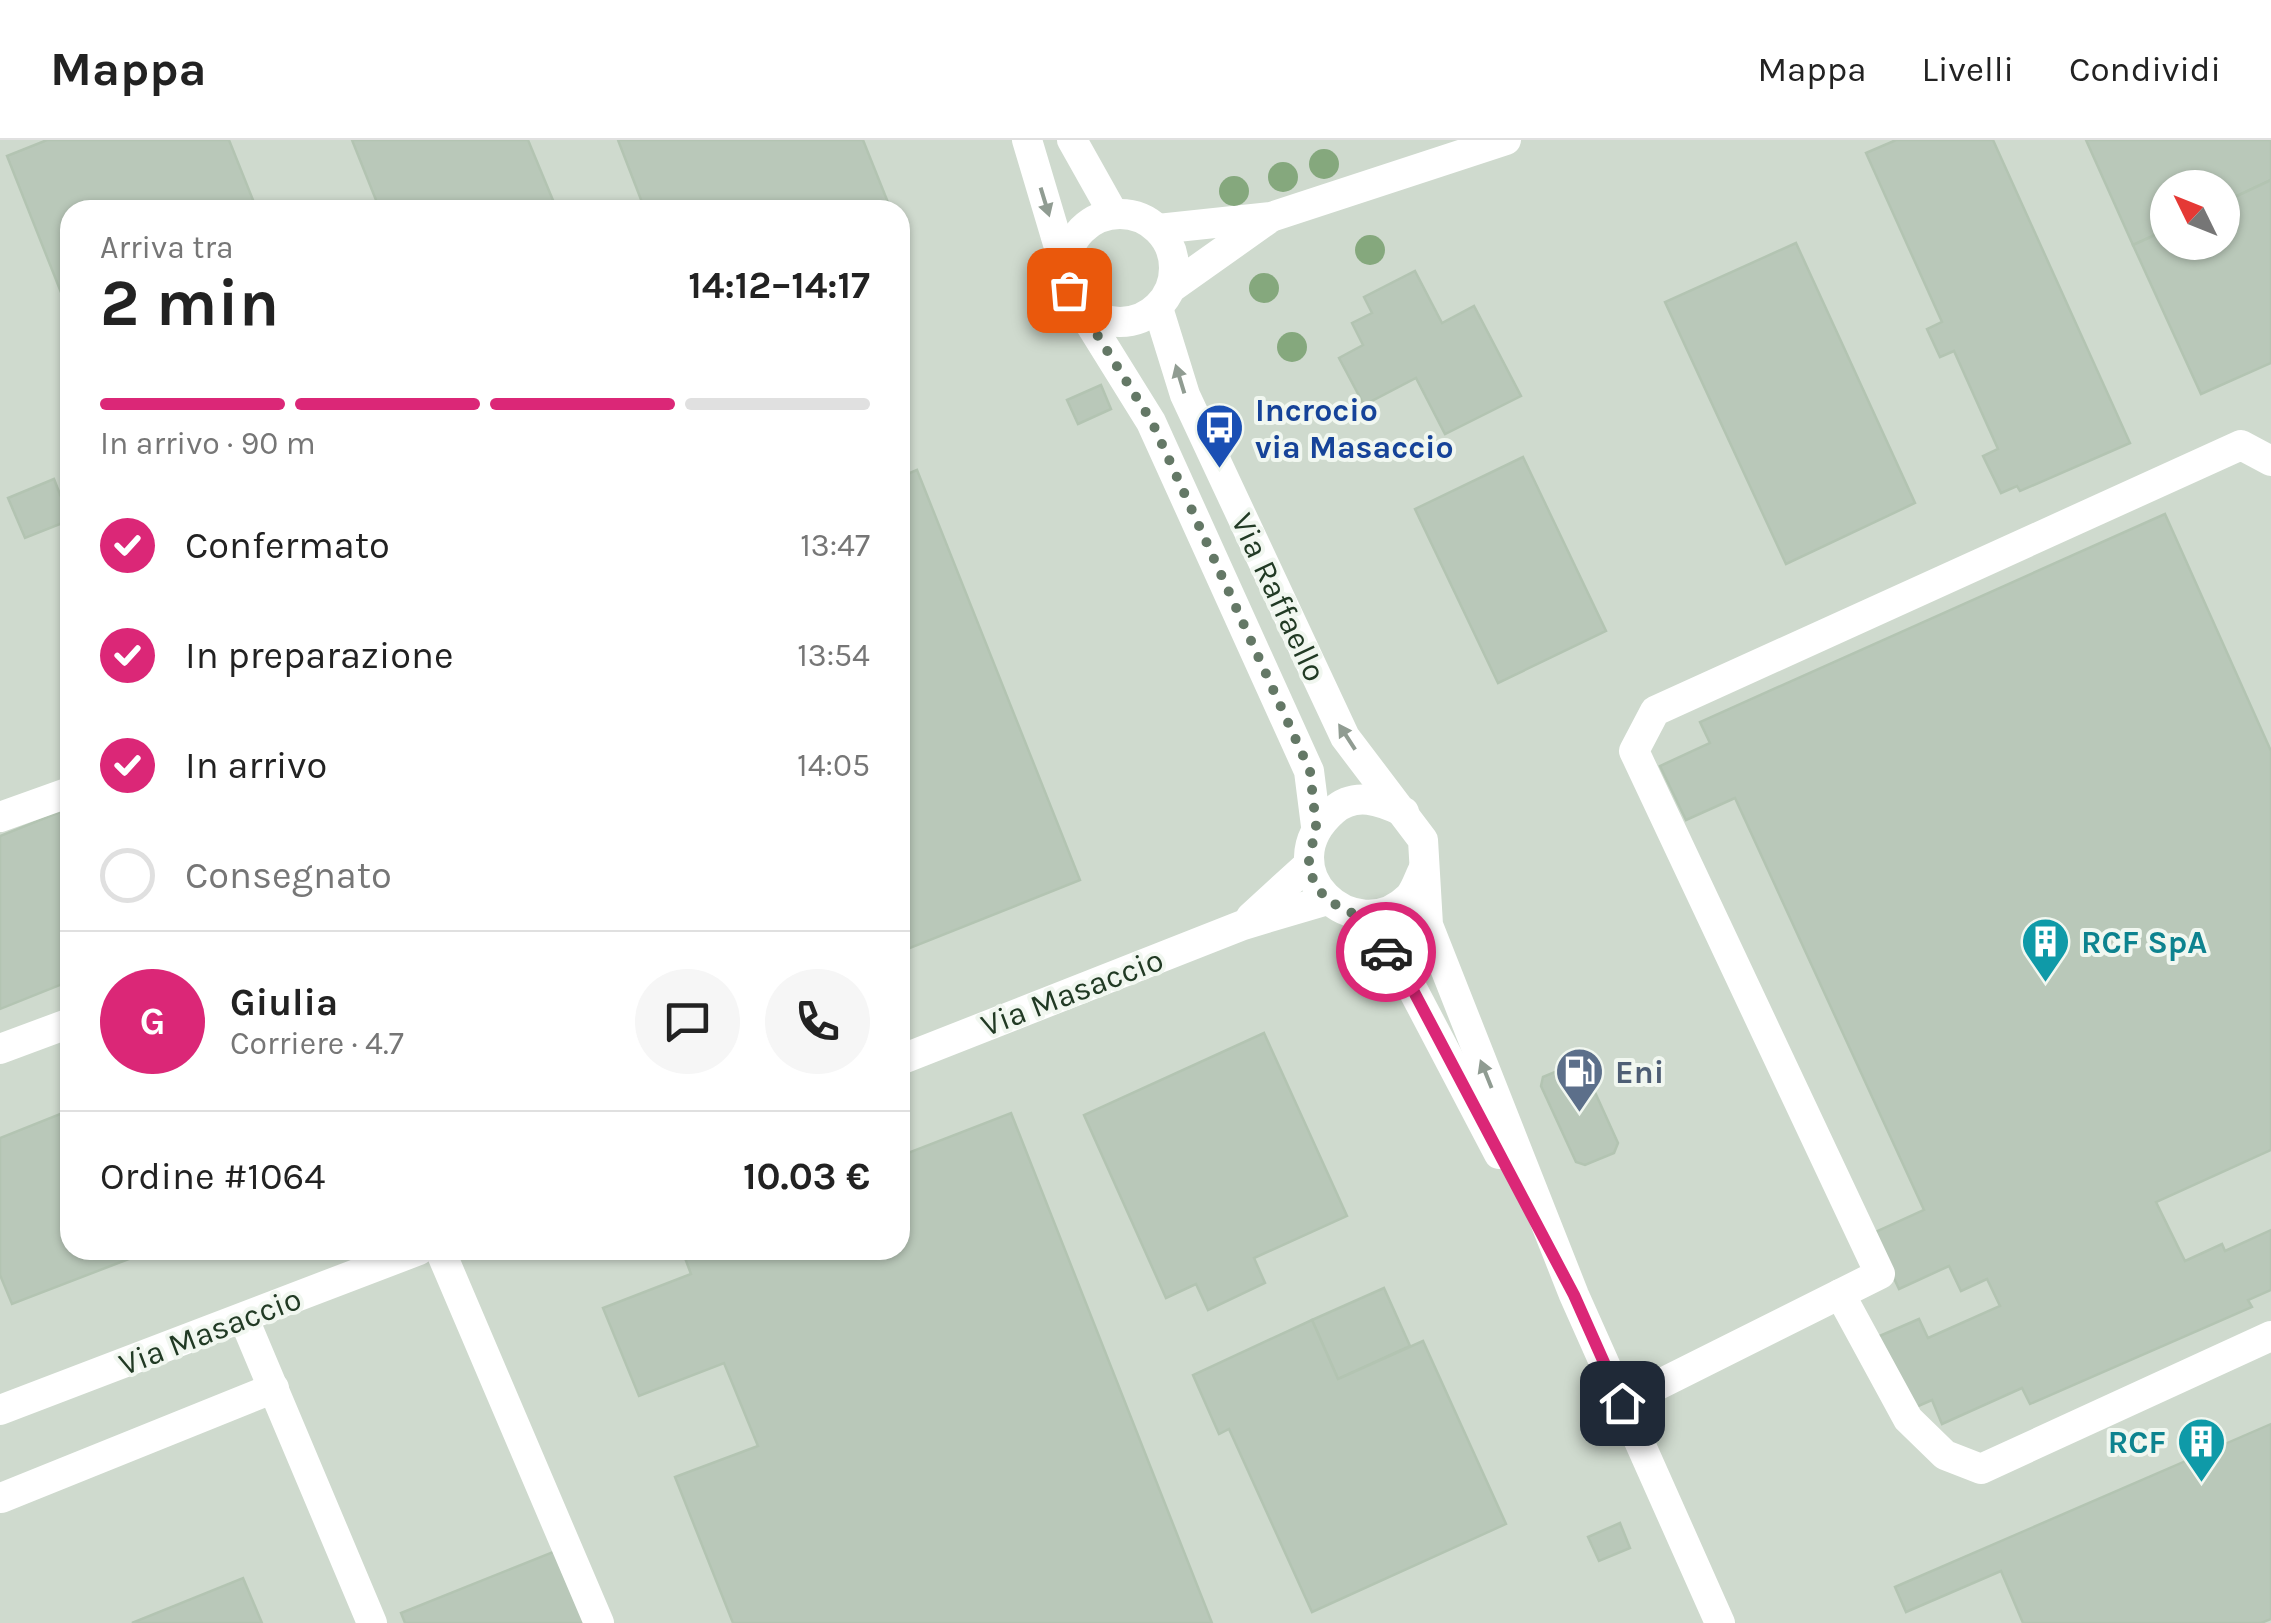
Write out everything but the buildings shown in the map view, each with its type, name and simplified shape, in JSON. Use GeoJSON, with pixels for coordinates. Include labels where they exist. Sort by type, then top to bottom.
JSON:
{"type":"FeatureCollection","features":[{"type":"Feature","properties":{"kind":"street","name":"Via Raffaello"},"geometry":{"type":"LineString","coordinates":[[1026,140],[1067,277],[1152,422],[1310,771],[1316,826],[1308,866]]}},
{"type":"Feature","properties":{"kind":"street"},"geometry":{"type":"LineString","coordinates":[[1072,140],[1113,213]]}},
{"type":"Feature","properties":{"kind":"street"},"geometry":{"type":"LineString","coordinates":[[1271,217],[1132,322],[1106,322],[1079,306],[1067,277],[1073,239],[1089,222],[1113,213],[1140,217],[1158,229],[1271,217],[1506,140]]}},
{"type":"Feature","properties":{"kind":"street","name":"Via Raffaello"},"geometry":{"type":"LineString","coordinates":[[1158,229],[1169,244],[1175,268],[1164,298],[1185,395],[1345,737],[1423,840],[1428,926],[1574,1295]]}},
{"type":"Feature","properties":{"kind":"street"},"geometry":{"type":"LineString","coordinates":[[1622,1403],[1880,1274],[1634,751],[1655,712],[2242,445],[2271,461]]}},
{"type":"Feature","properties":{"kind":"street"},"geometry":{"type":"LineString","coordinates":[[0,817],[60,796]]}},
{"type":"Feature","properties":{"kind":"street"},"geometry":{"type":"LineString","coordinates":[[1316,826],[1342,803],[1376,798],[1407,814]]}},
{"type":"Feature","properties":{"kind":"street"},"geometry":{"type":"LineString","coordinates":[[1308,866],[1414,992],[1574,1295],[1720,1623]]}},
{"type":"Feature","properties":{"kind":"street","name":"Via Masaccio"},"geometry":{"type":"LineString","coordinates":[[1243,925],[1308,866]]}},
{"type":"Feature","properties":{"kind":"street"},"geometry":{"type":"LineString","coordinates":[[1340,907],[1384,913],[1410,897],[1424,870]]}},
{"type":"Feature","properties":{"kind":"street","name":"Via Masaccio"},"geometry":{"type":"LineString","coordinates":[[910,1056],[1243,925],[1340,907]]}},
{"type":"Feature","properties":{"kind":"street"},"geometry":{"type":"LineString","coordinates":[[0,1049],[60,1027]]}},
{"type":"Feature","properties":{"kind":"street","name":"Via Masaccio"},"geometry":{"type":"LineString","coordinates":[[10,1406],[393,1260]]}},
{"type":"Feature","properties":{"kind":"street"},"geometry":{"type":"LineString","coordinates":[[444,1260],[599,1623]]}},
{"type":"Feature","properties":{"kind":"street"},"geometry":{"type":"LineString","coordinates":[[1840,1294],[1908,1419],[1945,1456],[1981,1469],[2271,1336]]}},
{"type":"Feature","properties":{"kind":"street"},"geometry":{"type":"LineString","coordinates":[[244,1319],[372,1623]]}},
{"type":"Feature","properties":{"kind":"street"},"geometry":{"type":"LineString","coordinates":[[1,1498],[274,1388]]}},
{"type":"Feature","properties":{"kind":"street"},"geometry":{"type":"LineString","coordinates":[[0,1426],[10,1406]]}},
{"type":"Feature","properties":{"kind":"shaded area"},"geometry":{"type":"Polygon","coordinates":[[[0,140],[2271,140],[2271,1623],[0,1623],[0,140]]]}},
{"type":"Feature","properties":{"kind":"way so far"},"geometry":{"type":"LineString","coordinates":[[1069,290],[1152,422],[1310,771],[1316,826],[1309,845],[1308,866],[1315,884],[1327,900],[1354,914],[1386,952]]}},
{"type":"Feature","properties":{"kind":"place","name":"Incrocio via Masaccio"},"geometry":{"type":"Point","coordinates":[1220,470]}},
{"type":"Feature","properties":{"kind":"place","name":"RCF SpA"},"geometry":{"type":"Point","coordinates":[2046,984]}},
{"type":"Feature","properties":{"kind":"place","name":"Eni"},"geometry":{"type":"Point","coordinates":[1580,1114]}},
{"type":"Feature","properties":{"kind":"place","name":"RCF"},"geometry":{"type":"Point","coordinates":[2201,1484]}},
{"type":"Feature","properties":{"kind":"route"},"geometry":{"type":"LineString","coordinates":[[1386,952],[1414,992],[1574,1295],[1622,1403]]}}]}
